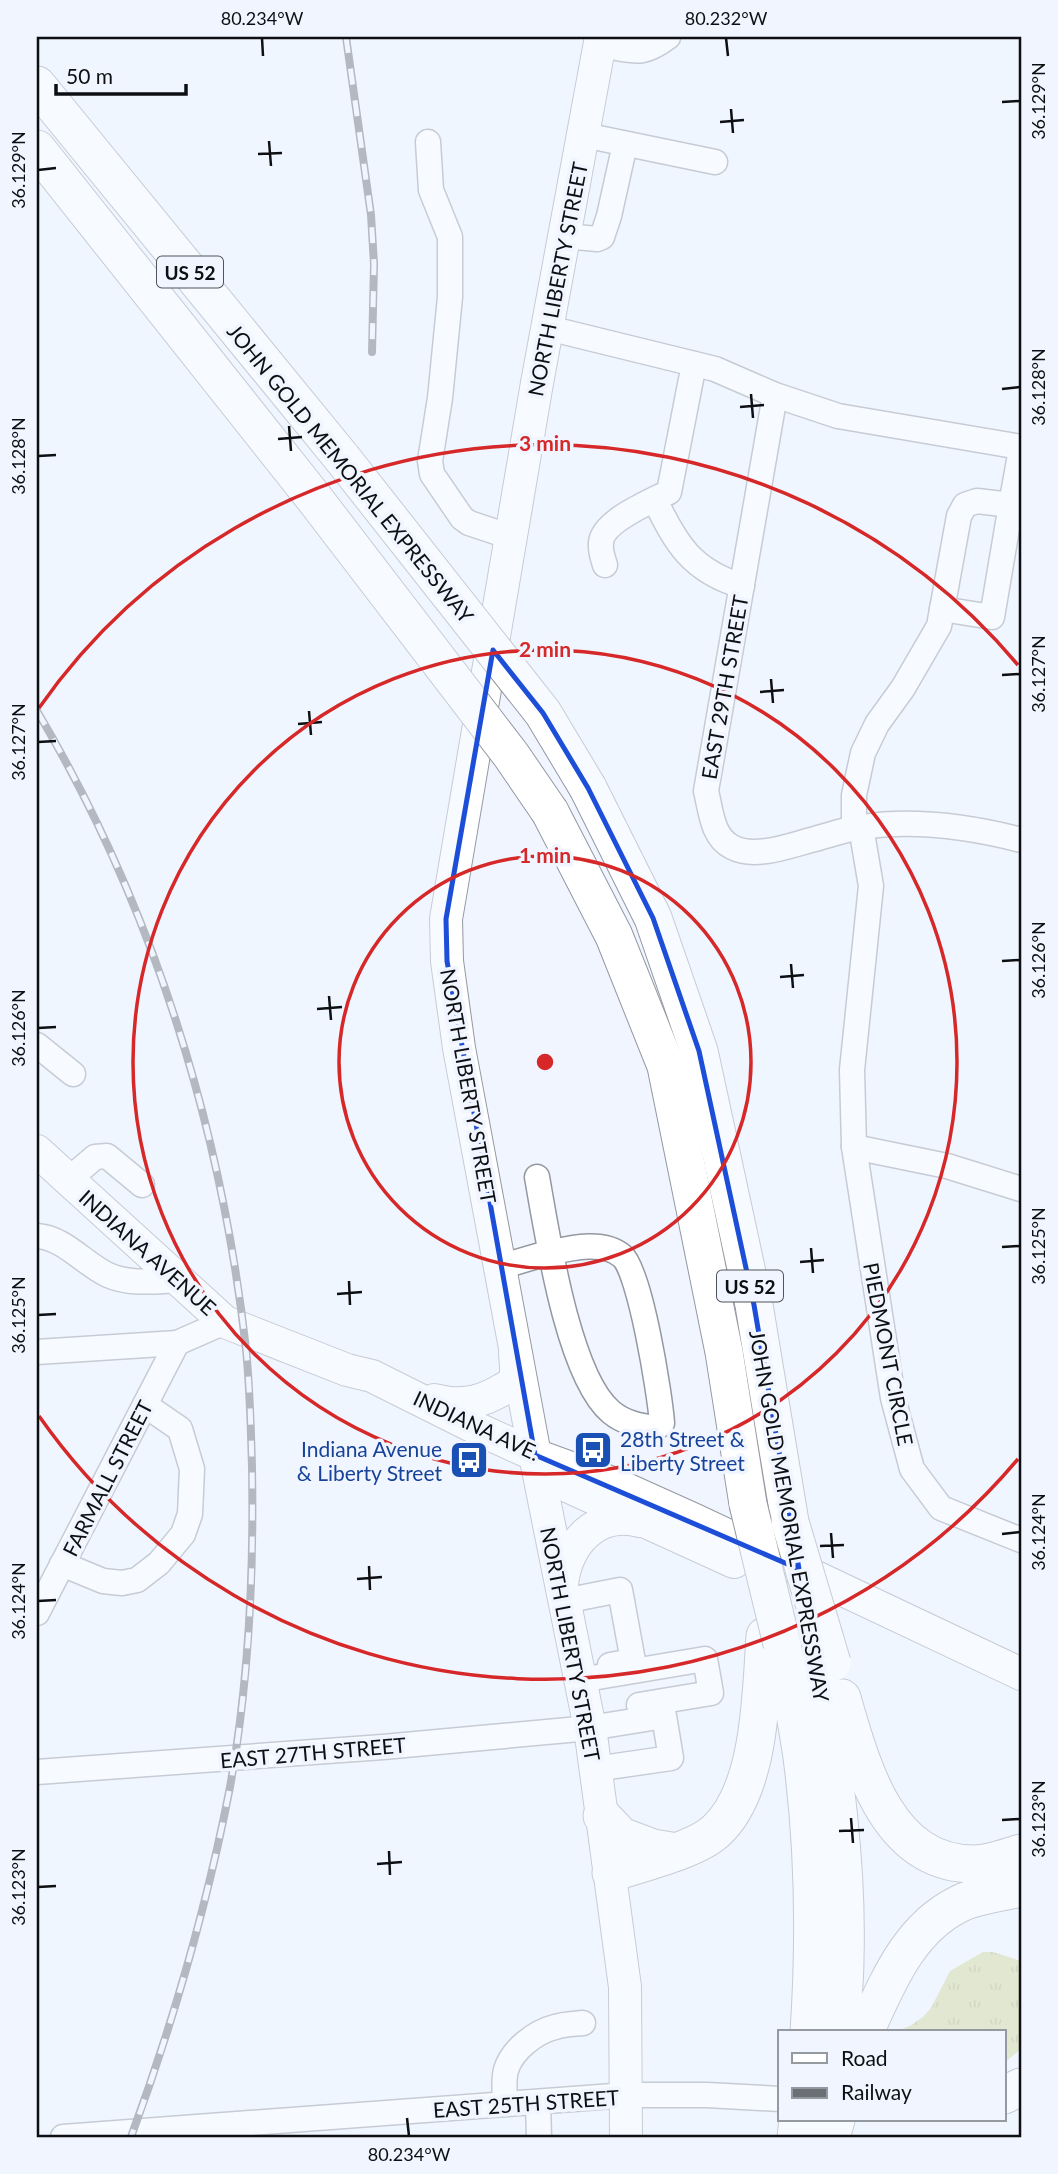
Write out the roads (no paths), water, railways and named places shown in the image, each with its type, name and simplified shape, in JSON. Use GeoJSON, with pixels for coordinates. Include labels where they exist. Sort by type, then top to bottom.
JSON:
{"type":"FeatureCollection","features":[{"type":"Feature","properties":{"kind":"highway","name":"JOHN GOLD MEMORIAL EXPRESSWAY"},"geometry":{"type":"LineString","coordinates":[[37,85],[342,458],[543,713],[588,788],[653,918],[699,1051],[754,1305],[790,1522],[824,1662],[842,1864],[845,1956],[841,2030]]}},
{"type":"Feature","properties":{"kind":"highway","name":"JOHN GOLD MEMORIAL EXPRESSWAY"},"geometry":{"type":"LineString","coordinates":[[37,149],[314,498],[511,755],[550,812],[614,936],[666,1066],[724,1352],[748,1504],[774,1640],[803,1764],[814,1928],[809,2030]]}},
{"type":"Feature","properties":{"kind":"highway"},"geometry":{"type":"LineString","coordinates":[[611,1873],[677,1852],[715,1833],[733,1810],[744,1786],[759,1724],[774,1640]]}},
{"type":"Feature","properties":{"kind":"highway"},"geometry":{"type":"LineString","coordinates":[[824,1662],[857,1752],[880,1803],[908,1840],[934,1857],[973,1864],[1021,1853]]}},
{"type":"Feature","properties":{"kind":"highway"},"geometry":{"type":"LineString","coordinates":[[602,1816],[621,1836],[653,1848],[677,1852]]}},
{"type":"Feature","properties":{"kind":"highway"},"geometry":{"type":"LineString","coordinates":[[866,2030],[896,1966],[933,1921],[958,1904],[1021,1888]]}},
{"type":"Feature","properties":{"kind":"highway"},"geometry":{"type":"LineString","coordinates":[[985,1897],[1021,1901]]}},
{"type":"Feature","properties":{"kind":"main road","name":"NORTH LIBERTY STREET"},"geometry":{"type":"LineString","coordinates":[[601,41],[537,383],[446,919],[447,961],[459,1048],[588,1721],[611,1873],[625,1987],[626,2137]]}},
{"type":"Feature","properties":{"kind":"main road","name":"INDIANA AVENUE"},"geometry":{"type":"LineString","coordinates":[[37,1152],[225,1322],[347,1370]]}},
{"type":"Feature","properties":{"kind":"main road"},"geometry":{"type":"LineString","coordinates":[[412,1395],[457,1404],[486,1398],[512,1384],[516,1374],[514,1344]]}},
{"type":"Feature","properties":{"kind":"main road","name":"INDIANA AVE."},"geometry":{"type":"LineString","coordinates":[[347,1370],[372,1376],[412,1395],[651,1524],[1021,1695]]}},
{"type":"Feature","properties":{"kind":"main road","name":"INDIANA AVE."},"geometry":{"type":"LineString","coordinates":[[347,1370],[410,1416],[443,1433],[537,1463],[602,1479],[1021,1674]]}},
{"type":"Feature","properties":{"kind":"main road"},"geometry":{"type":"LineString","coordinates":[[563,1595],[564,1566],[577,1540],[613,1519],[625,1517],[651,1524]]}},
{"type":"Feature","properties":{"kind":"street"},"geometry":{"type":"LineString","coordinates":[[601,41],[647,51],[668,37]]}},
{"type":"Feature","properties":{"kind":"street"},"geometry":{"type":"LineString","coordinates":[[584,135],[715,162]]}},
{"type":"Feature","properties":{"kind":"street"},"geometry":{"type":"LineString","coordinates":[[428,142],[431,190],[450,237],[450,297],[440,398],[430,461],[432,474],[462,519],[511,537]]}},
{"type":"Feature","properties":{"kind":"street"},"geometry":{"type":"LineString","coordinates":[[565,236],[597,239],[602,237],[625,144]]}},
{"type":"Feature","properties":{"kind":"street"},"geometry":{"type":"LineString","coordinates":[[548,328],[715,369],[775,395],[838,416],[1021,448],[992,617],[942,610]]}},
{"type":"Feature","properties":{"kind":"street"},"geometry":{"type":"LineString","coordinates":[[605,565],[600,542],[606,531],[617,521],[669,492],[694,364]]}},
{"type":"Feature","properties":{"kind":"street","name":"EAST 29TH STREET"},"geometry":{"type":"LineString","coordinates":[[775,395],[706,791],[715,830],[731,847],[754,851],[785,847],[858,828],[920,823],[1021,840]]}},
{"type":"Feature","properties":{"kind":"street"},"geometry":{"type":"LineString","coordinates":[[655,499],[672,536],[698,565],[721,580],[742,586]]}},
{"type":"Feature","properties":{"kind":"street","name":"PIEDMONT CIRCLE"},"geometry":{"type":"LineString","coordinates":[[1011,505],[977,500],[965,505],[959,516],[939,626],[903,688],[877,724],[863,753],[854,795],[858,828],[871,886],[852,1069],[854,1147],[893,1398],[912,1469],[941,1508],[1021,1540]]}},
{"type":"Feature","properties":{"kind":"street"},"geometry":{"type":"LineString","coordinates":[[37,1045],[73,1074]]}},
{"type":"Feature","properties":{"kind":"street"},"geometry":{"type":"LineString","coordinates":[[854,1147],[947,1166],[1021,1189]]}},
{"type":"Feature","properties":{"kind":"street"},"geometry":{"type":"LineString","coordinates":[[68,1180],[95,1157],[107,1156],[142,1185]]}},
{"type":"Feature","properties":{"kind":"street"},"geometry":{"type":"LineString","coordinates":[[500,1267],[551,1253],[593,1247],[610,1248],[625,1257],[634,1277],[640,1303],[663,1423],[656,1428],[636,1426],[611,1412],[590,1384],[575,1347],[551,1253],[537,1177]]}},
{"type":"Feature","properties":{"kind":"street"},"geometry":{"type":"LineString","coordinates":[[37,1236],[61,1243],[111,1277],[129,1281],[179,1280]]}},
{"type":"Feature","properties":{"kind":"street"},"geometry":{"type":"LineString","coordinates":[[37,1352],[177,1343],[225,1322]]}},
{"type":"Feature","properties":{"kind":"street","name":"FARMALL STREET"},"geometry":{"type":"LineString","coordinates":[[38,1605],[177,1343]]}},
{"type":"Feature","properties":{"kind":"street"},"geometry":{"type":"LineString","coordinates":[[62,1564],[103,1581],[122,1583],[137,1580],[159,1563],[183,1534],[190,1514],[192,1469],[180,1429],[145,1405]]}},
{"type":"Feature","properties":{"kind":"street"},"geometry":{"type":"LineString","coordinates":[[563,1595],[620,1590],[633,1661],[579,1675]]}},
{"type":"Feature","properties":{"kind":"street"},"geometry":{"type":"LineString","coordinates":[[579,1675],[705,1660],[711,1692],[588,1721]]}},
{"type":"Feature","properties":{"kind":"street"},"geometry":{"type":"LineString","coordinates":[[588,1721],[664,1716],[671,1758],[595,1769]]}},
{"type":"Feature","properties":{"kind":"street","name":"EAST 27TH STREET"},"geometry":{"type":"LineString","coordinates":[[37,1772],[234,1759],[588,1721]]}},
{"type":"Feature","properties":{"kind":"street"},"geometry":{"type":"LineString","coordinates":[[506,2104],[507,2068],[515,2054],[529,2040],[554,2027],[583,2023]]}},
{"type":"Feature","properties":{"kind":"street","name":"EAST 25TH STREET"},"geometry":{"type":"LineString","coordinates":[[63,2137],[259,2130],[506,2104],[627,2095],[778,2099]]}},
{"type":"Feature","properties":{"kind":"street"},"geometry":{"type":"LineString","coordinates":[[538,2102],[539,2137]]}},
{"type":"Feature","properties":{"kind":"railway"},"geometry":{"type":"LineString","coordinates":[[346,37],[371,215],[374,264],[372,352]]}},
{"type":"Feature","properties":{"kind":"railway"},"geometry":{"type":"LineString","coordinates":[[37,711],[78,785],[115,861],[147,939],[175,1019],[219,1182],[235,1265],[248,1379],[252,1468],[251,1588],[242,1707],[230,1787],[200,1920],[175,2008],[131,2137]]}},
{"type":"Feature","properties":{"kind":"place","name":"28th Street & Liberty Street"},"geometry":{"type":"Point","coordinates":[593,1450]}},
{"type":"Feature","properties":{"kind":"place","name":"Indiana Avenue & Liberty Street"},"geometry":{"type":"Point","coordinates":[469,1460]}}]}
